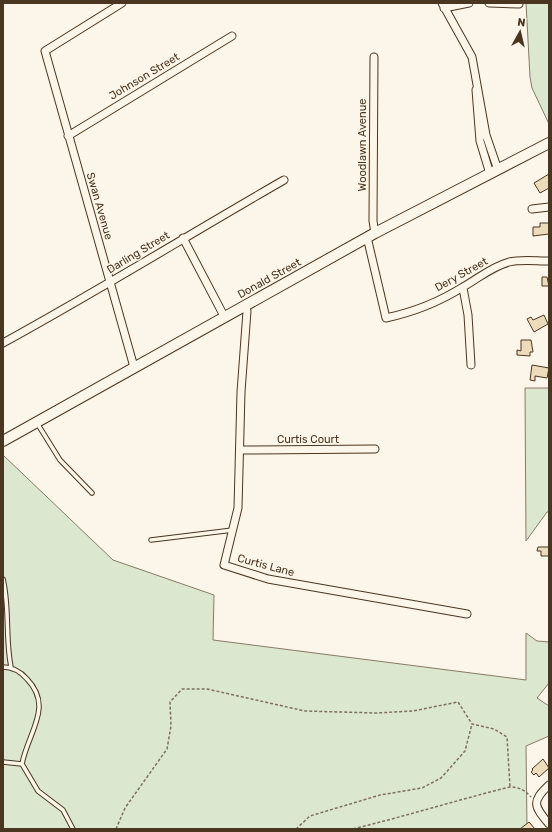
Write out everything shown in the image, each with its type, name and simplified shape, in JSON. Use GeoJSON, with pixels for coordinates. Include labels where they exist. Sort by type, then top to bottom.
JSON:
{"type":"FeatureCollection","features":[{"type":"Feature","properties":{"kind":"street","name":"Swan Avenue"},"geometry":{"type":"LineString","coordinates":[[122,3],[45,51],[134,367]]}},
{"type":"Feature","properties":{"kind":"street"},"geometry":{"type":"LineString","coordinates":[[469,3],[443,6],[470,53],[476,86],[480,94],[486,135],[494,172]]}},
{"type":"Feature","properties":{"kind":"street"},"geometry":{"type":"LineString","coordinates":[[489,3],[519,4]]}},
{"type":"Feature","properties":{"kind":"street","name":"Johnson Street"},"geometry":{"type":"LineString","coordinates":[[68,136],[232,36]]}},
{"type":"Feature","properties":{"kind":"street","name":"Woodlawn Avenue"},"geometry":{"type":"LineString","coordinates":[[374,57],[373,221],[371,235],[386,318]]}},
{"type":"Feature","properties":{"kind":"street","name":"Donald Street"},"geometry":{"type":"LineString","coordinates":[[3,441],[371,235],[549,143]]}},
{"type":"Feature","properties":{"kind":"street","name":"Darling Street"},"geometry":{"type":"LineString","coordinates":[[3,343],[284,180]]}},
{"type":"Feature","properties":{"kind":"street"},"geometry":{"type":"LineString","coordinates":[[532,209],[549,207]]}},
{"type":"Feature","properties":{"kind":"street"},"geometry":{"type":"LineString","coordinates":[[182,238],[224,316]]}},
{"type":"Feature","properties":{"kind":"street","name":"Dery Street"},"geometry":{"type":"LineString","coordinates":[[386,318],[413,312],[463,288],[486,272],[510,262],[549,260]]}},
{"type":"Feature","properties":{"kind":"street"},"geometry":{"type":"LineString","coordinates":[[463,288],[468,315],[471,365]]}},
{"type":"Feature","properties":{"kind":"street","name":"Curtis Lane"},"geometry":{"type":"LineString","coordinates":[[245,305],[247,312],[241,392],[241,450],[238,508],[224,565],[241,572],[307,586],[468,614]]}},
{"type":"Feature","properties":{"kind":"street","name":"Curtis Court"},"geometry":{"type":"LineString","coordinates":[[241,450],[375,449]]}},
{"type":"Feature","properties":{"kind":"street"},"geometry":{"type":"LineString","coordinates":[[549,785],[538,796],[536,803],[538,812],[549,824]]}},
{"type":"Feature","properties":{"kind":"lane"},"geometry":{"type":"LineString","coordinates":[[37,422],[60,460],[92,493]]}},
{"type":"Feature","properties":{"kind":"lane"},"geometry":{"type":"LineString","coordinates":[[151,540],[232,530]]}},
{"type":"Feature","properties":{"kind":"lane"},"geometry":{"type":"LineString","coordinates":[[3,579],[6,602],[7,648],[11,667]]}},
{"type":"Feature","properties":{"kind":"lane"},"geometry":{"type":"LineString","coordinates":[[3,666],[11,667],[21,673],[33,685],[39,698],[40,709],[25,750],[22,764],[38,791],[63,810],[73,829]]}},
{"type":"Feature","properties":{"kind":"lane"},"geometry":{"type":"LineString","coordinates":[[3,762],[22,764]]}},
{"type":"Feature","properties":{"kind":"path"},"geometry":{"type":"LineString","coordinates":[[116,829],[125,808],[167,749],[171,726],[170,702],[182,689],[207,689],[305,711],[376,713],[413,711],[458,702],[472,724],[494,729],[507,737],[510,787]]}},
{"type":"Feature","properties":{"kind":"path"},"geometry":{"type":"LineString","coordinates":[[296,829],[310,816],[380,795],[422,788],[441,778],[465,751],[472,724]]}},
{"type":"Feature","properties":{"kind":"path"},"geometry":{"type":"LineString","coordinates":[[353,829],[418,813],[463,798],[510,787],[516,787],[526,792],[536,803]]}},
{"type":"Feature","properties":{"kind":"green space"},"geometry":{"type":"Polygon","coordinates":[[[526,3],[549,3],[549,124],[532,88],[530,77],[526,3]]]}},
{"type":"Feature","properties":{"kind":"green space"},"geometry":{"type":"Polygon","coordinates":[[[525,388],[549,388],[549,512],[547,512],[526,541],[525,388]]]}},
{"type":"Feature","properties":{"kind":"green space"},"geometry":{"type":"Polygon","coordinates":[[[3,455],[113,560],[214,595],[213,640],[526,680],[526,633],[537,641],[549,642],[549,683],[537,698],[549,706],[549,736],[526,746],[527,829],[3,829],[3,455]]]}},
{"type":"Feature","properties":{"kind":"building"},"geometry":{"type":"Polygon","coordinates":[[[549,174],[549,188],[540,193],[534,183],[549,174]]]}},
{"type":"Feature","properties":{"kind":"building"},"geometry":{"type":"Polygon","coordinates":[[[540,223],[549,223],[549,234],[533,236],[533,227],[540,227],[540,223]]]}},
{"type":"Feature","properties":{"kind":"building"},"geometry":{"type":"Polygon","coordinates":[[[542,277],[547,277],[549,286],[542,286],[542,277]]]}},
{"type":"Feature","properties":{"kind":"building"},"geometry":{"type":"Polygon","coordinates":[[[544,315],[548,324],[534,332],[527,319],[531,317],[533,320],[544,315]]]}},
{"type":"Feature","properties":{"kind":"building"},"geometry":{"type":"Polygon","coordinates":[[[521,340],[531,340],[533,352],[530,352],[530,356],[517,355],[517,350],[521,351],[521,340]]]}},
{"type":"Feature","properties":{"kind":"building"},"geometry":{"type":"Polygon","coordinates":[[[532,365],[549,368],[547,378],[535,376],[535,381],[530,380],[532,365]]]}},
{"type":"Feature","properties":{"kind":"building"},"geometry":{"type":"Polygon","coordinates":[[[538,547],[549,547],[549,556],[541,556],[541,551],[537,551],[538,547]]]}},
{"type":"Feature","properties":{"kind":"building"},"geometry":{"type":"Polygon","coordinates":[[[543,759],[549,768],[539,777],[536,773],[534,775],[531,772],[533,770],[532,769],[543,759]]]}},
{"type":"Feature","properties":{"kind":"building"},"geometry":{"type":"Polygon","coordinates":[[[529,822],[535,829],[520,829],[529,822]]]}}]}
